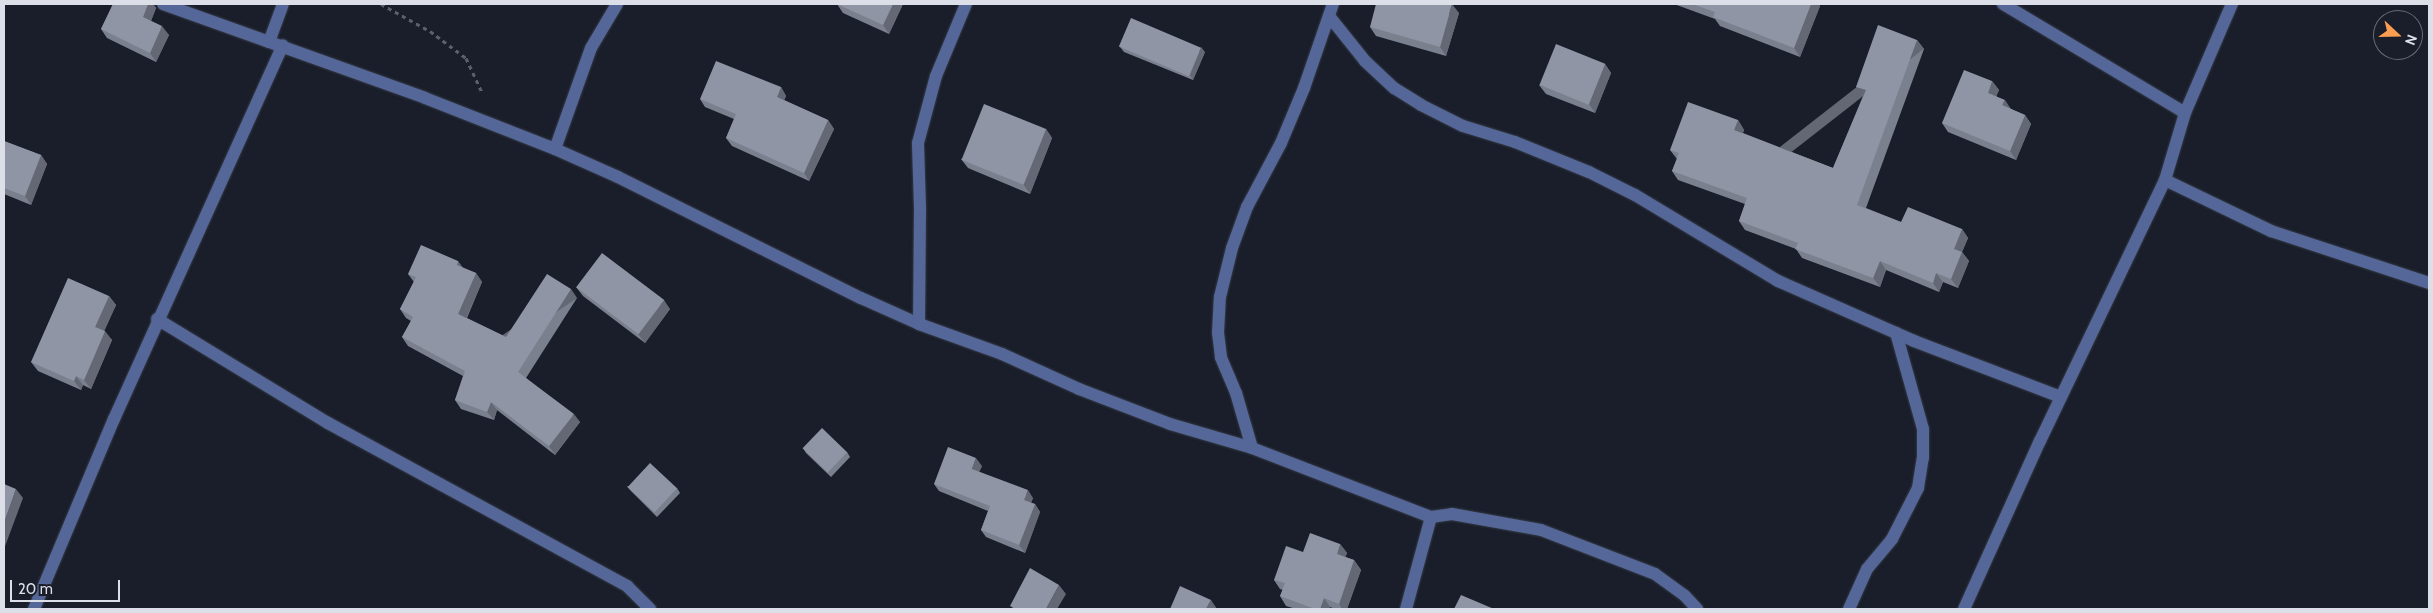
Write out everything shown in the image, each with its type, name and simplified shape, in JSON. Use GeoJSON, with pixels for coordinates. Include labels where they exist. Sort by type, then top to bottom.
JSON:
{"type":"FeatureCollection","features":[{"type":"Feature","properties":{"kind":"street"},"geometry":{"type":"LineString","coordinates":[[163,4],[268,42],[283,45],[497,125],[555,149],[618,177],[861,298],[919,324],[1002,354],[1079,389],[1170,424],[1252,448],[1431,517],[1452,514],[1541,530],[1655,574],[1685,596],[1697,609]]}},
{"type":"Feature","properties":{"kind":"street"},"geometry":{"type":"LineString","coordinates":[[268,42],[283,4]]}},
{"type":"Feature","properties":{"kind":"street"},"geometry":{"type":"LineString","coordinates":[[555,149],[591,48],[617,4]]}},
{"type":"Feature","properties":{"kind":"street"},"geometry":{"type":"LineString","coordinates":[[919,324],[920,208],[918,143],[936,76],[966,4]]}},
{"type":"Feature","properties":{"kind":"street"},"geometry":{"type":"LineString","coordinates":[[1252,448],[1236,393],[1221,357],[1218,333],[1220,297],[1232,248],[1247,207],[1282,143],[1333,4]]}},
{"type":"Feature","properties":{"kind":"street"},"geometry":{"type":"LineString","coordinates":[[2003,4],[2185,113]]}},
{"type":"Feature","properties":{"kind":"street"},"geometry":{"type":"LineString","coordinates":[[1964,609],[2061,397],[2165,180],[2185,113],[2232,4]]}},
{"type":"Feature","properties":{"kind":"street"},"geometry":{"type":"LineString","coordinates":[[1329,16],[1365,61],[1394,88],[1421,105],[1463,126],[1515,142],[1588,172],[1636,196],[1778,281],[1896,333],[2061,397]]}},
{"type":"Feature","properties":{"kind":"street"},"geometry":{"type":"LineString","coordinates":[[34,609],[158,320],[283,45]]}},
{"type":"Feature","properties":{"kind":"street"},"geometry":{"type":"LineString","coordinates":[[2165,180],[2271,231],[2429,283]]}},
{"type":"Feature","properties":{"kind":"street"},"geometry":{"type":"LineString","coordinates":[[158,320],[328,423],[627,586],[650,609]]}},
{"type":"Feature","properties":{"kind":"street"},"geometry":{"type":"LineString","coordinates":[[1849,609],[1868,569],[1892,539],[1918,488],[1923,458],[1923,429],[1896,333]]}},
{"type":"Feature","properties":{"kind":"street"},"geometry":{"type":"LineString","coordinates":[[1406,609],[1431,517]]}},
{"type":"Feature","properties":{"kind":"path"},"geometry":{"type":"LineString","coordinates":[[381,4],[430,31],[466,58],[497,125]]}},
{"type":"Feature","properties":{"kind":"building"},"geometry":{"type":"Polygon","coordinates":[[[113,4],[148,4],[143,17],[162,26],[150,53],[101,29],[113,4]]]}},
{"type":"Feature","properties":{"kind":"building"},"geometry":{"type":"Polygon","coordinates":[[[837,4],[893,4],[883,25],[837,4]]]}},
{"type":"Feature","properties":{"kind":"building"},"geometry":{"type":"Polygon","coordinates":[[[1376,4],[1452,4],[1440,47],[1370,27],[1376,4]]]}},
{"type":"Feature","properties":{"kind":"building"},"geometry":{"type":"Polygon","coordinates":[[[1692,4],[1811,4],[1794,48],[1713,17],[1715,12],[1692,4]]]}},
{"type":"Feature","properties":{"kind":"building"},"geometry":{"type":"Polygon","coordinates":[[[1131,18],[1201,48],[1189,76],[1119,47],[1131,18]]]}},
{"type":"Feature","properties":{"kind":"building"},"geometry":{"type":"Polygon","coordinates":[[[1878,25],[1917,40],[1857,205],[1901,222],[1908,207],[1962,229],[1954,249],[1962,252],[1951,279],[1936,273],[1933,283],[1880,261],[1873,278],[1795,249],[1798,243],[1739,221],[1747,198],[1672,171],[1679,153],[1670,150],[1688,102],[1738,120],[1734,130],[1833,168],[1866,90],[1856,87],[1878,25]]]}},
{"type":"Feature","properties":{"kind":"building"},"geometry":{"type":"Polygon","coordinates":[[[1556,44],[1605,64],[1589,105],[1540,85],[1556,44]]]}},
{"type":"Feature","properties":{"kind":"building"},"geometry":{"type":"Polygon","coordinates":[[[716,61],[781,87],[777,97],[828,120],[804,173],[726,138],[736,114],[700,99],[716,61]]]}},
{"type":"Feature","properties":{"kind":"building"},"geometry":{"type":"Polygon","coordinates":[[[1964,70],[1992,81],[1988,93],[2005,100],[2002,105],[2025,115],[2010,151],[1942,123],[1964,70]]]}},
{"type":"Feature","properties":{"kind":"building"},"geometry":{"type":"Polygon","coordinates":[[[984,104],[1046,129],[1024,185],[962,160],[984,104]]]}},
{"type":"Feature","properties":{"kind":"building"},"geometry":{"type":"Polygon","coordinates":[[[4,141],[41,155],[25,196],[4,188],[4,141]]]}},
{"type":"Feature","properties":{"kind":"building"},"geometry":{"type":"Polygon","coordinates":[[[421,245],[458,261],[457,265],[476,273],[458,314],[506,337],[547,274],[571,289],[518,372],[574,414],[549,446],[491,402],[487,412],[455,400],[465,371],[402,337],[413,317],[400,309],[416,277],[408,274],[421,245]]]}},
{"type":"Feature","properties":{"kind":"building"},"geometry":{"type":"Polygon","coordinates":[[[602,253],[664,300],[638,334],[576,287],[602,253]]]}},
{"type":"Feature","properties":{"kind":"building"},"geometry":{"type":"Polygon","coordinates":[[[68,278],[109,296],[95,327],[105,331],[84,380],[76,376],[74,381],[31,362],[68,278]]]}},
{"type":"Feature","properties":{"kind":"building"},"geometry":{"type":"Polygon","coordinates":[[[822,428],[847,452],[828,472],[803,448],[822,428]]]}},
{"type":"Feature","properties":{"kind":"building"},"geometry":{"type":"Polygon","coordinates":[[[948,447],[976,458],[972,469],[1028,490],[1024,500],[1035,504],[1019,545],[981,530],[990,506],[934,484],[948,447]]]}},
{"type":"Feature","properties":{"kind":"building"},"geometry":{"type":"Polygon","coordinates":[[[650,463],[677,488],[655,512],[627,487],[650,463]]]}},
{"type":"Feature","properties":{"kind":"building"},"geometry":{"type":"Polygon","coordinates":[[[4,484],[16,489],[4,523],[4,484]]]}},
{"type":"Feature","properties":{"kind":"building"},"geometry":{"type":"Polygon","coordinates":[[[1310,533],[1340,544],[1337,554],[1354,560],[1339,604],[1324,598],[1320,609],[1315,609],[1280,596],[1285,583],[1274,580],[1286,546],[1303,552],[1310,533]]]}},
{"type":"Feature","properties":{"kind":"building"},"geometry":{"type":"Polygon","coordinates":[[[1030,568],[1059,585],[1046,609],[1015,609],[1010,606],[1030,568]]]}},
{"type":"Feature","properties":{"kind":"building"},"geometry":{"type":"Polygon","coordinates":[[[1180,586],[1211,600],[1206,609],[1170,609],[1180,586]]]}},
{"type":"Feature","properties":{"kind":"building"},"geometry":{"type":"Polygon","coordinates":[[[1461,595],[1494,609],[1454,609],[1461,595]]]}}]}
